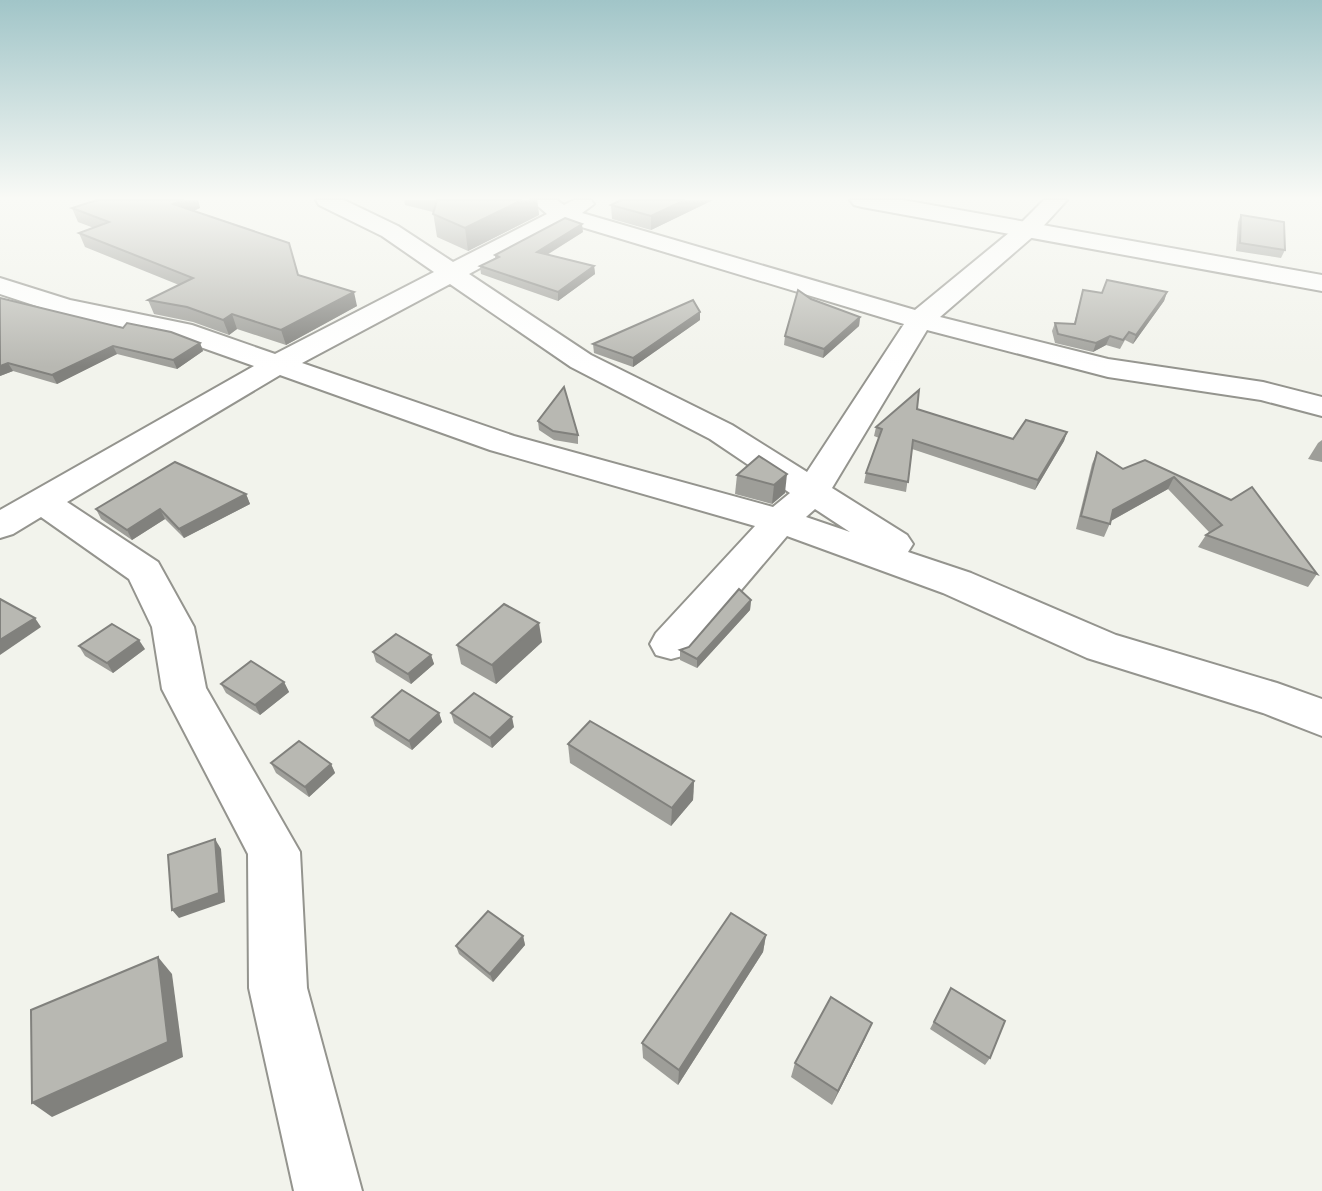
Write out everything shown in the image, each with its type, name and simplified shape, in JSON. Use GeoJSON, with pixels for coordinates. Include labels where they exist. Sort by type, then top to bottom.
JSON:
{"type":"FeatureCollection","features":[{"type":"Feature","properties":{"kind":"main road"},"geometry":{"type":"LineString","coordinates":[[1176,256],[1322,283]]}},
{"type":"Feature","properties":{"kind":"street"},"geometry":{"type":"LineString","coordinates":[[425,256],[581,361],[721,432],[811,493],[957,583]]}},
{"type":"Feature","properties":{"kind":"street"},"geometry":{"type":"LineString","coordinates":[[0,526],[278,364],[482,256]]}},
{"type":"Feature","properties":{"kind":"street"},"geometry":{"type":"LineString","coordinates":[[721,256],[920,320],[1108,368],[1263,391],[1322,407]]}},
{"type":"Feature","properties":{"kind":"street"},"geometry":{"type":"LineString","coordinates":[[671,644],[780,521],[811,493],[920,320],[996,256]]}},
{"type":"Feature","properties":{"kind":"street"},"geometry":{"type":"LineString","coordinates":[[0,286],[64,307],[182,331],[502,443],[780,521],[957,583],[1102,647],[1277,700],[1322,718]]}},
{"type":"Feature","properties":{"kind":"street"},"geometry":{"type":"LineString","coordinates":[[43,502],[144,571],[173,627],[184,689],[274,852],[278,988],[328,1191]]}},
{"type":"Feature","properties":{"kind":"building"},"geometry":{"type":"Polygon","coordinates":[[[136,256],[293,256],[298,275],[354,292],[281,330],[232,314],[223,320],[187,307],[148,300],[193,278],[136,256]]]}},
{"type":"Feature","properties":{"kind":"building"},"geometry":{"type":"Polygon","coordinates":[[[496,256],[552,256],[594,266],[558,292],[480,266],[499,257],[496,256]]]}},
{"type":"Feature","properties":{"kind":"building"},"geometry":{"type":"Polygon","coordinates":[[[1107,280],[1167,292],[1136,335],[1129,332],[1123,340],[1110,336],[1096,343],[1058,334],[1055,323],[1075,324],[1083,290],[1102,293],[1107,280]]]}},
{"type":"Feature","properties":{"kind":"building"},"geometry":{"type":"Polygon","coordinates":[[[798,290],[811,299],[860,317],[824,349],[785,336],[798,290]]]}},
{"type":"Feature","properties":{"kind":"building"},"geometry":{"type":"Polygon","coordinates":[[[0,298],[123,328],[127,323],[171,332],[200,343],[173,360],[113,346],[52,375],[8,363],[0,366],[0,298]]]}},
{"type":"Feature","properties":{"kind":"building"},"geometry":{"type":"Polygon","coordinates":[[[693,300],[700,312],[633,358],[593,344],[693,300]]]}},
{"type":"Feature","properties":{"kind":"building"},"geometry":{"type":"Polygon","coordinates":[[[564,387],[578,435],[553,431],[538,421],[564,387]]]}},
{"type":"Feature","properties":{"kind":"building"},"geometry":{"type":"Polygon","coordinates":[[[919,390],[917,409],[1013,439],[1026,420],[1067,432],[1038,480],[913,440],[908,482],[866,473],[882,429],[876,427],[919,390]]]}},
{"type":"Feature","properties":{"kind":"building"},"geometry":{"type":"Polygon","coordinates":[[[1097,452],[1123,469],[1145,460],[1231,500],[1252,487],[1317,574],[1206,535],[1222,525],[1174,477],[1113,510],[1110,524],[1081,516],[1097,452]]]}},
{"type":"Feature","properties":{"kind":"building"},"geometry":{"type":"Polygon","coordinates":[[[759,456],[787,474],[774,485],[737,475],[759,456]]]}},
{"type":"Feature","properties":{"kind":"building"},"geometry":{"type":"Polygon","coordinates":[[[175,462],[246,494],[179,529],[160,509],[127,530],[96,509],[175,462]]]}},
{"type":"Feature","properties":{"kind":"building"},"geometry":{"type":"Polygon","coordinates":[[[739,589],[751,600],[697,659],[680,650],[689,647],[739,589]]]}},
{"type":"Feature","properties":{"kind":"building"},"geometry":{"type":"Polygon","coordinates":[[[0,599],[35,618],[0,640],[0,599]]]}},
{"type":"Feature","properties":{"kind":"building"},"geometry":{"type":"Polygon","coordinates":[[[504,604],[539,623],[492,665],[457,645],[504,604]]]}},
{"type":"Feature","properties":{"kind":"building"},"geometry":{"type":"Polygon","coordinates":[[[112,624],[139,640],[107,663],[79,646],[112,624]]]}},
{"type":"Feature","properties":{"kind":"building"},"geometry":{"type":"Polygon","coordinates":[[[396,634],[431,655],[408,674],[373,652],[396,634]]]}},
{"type":"Feature","properties":{"kind":"building"},"geometry":{"type":"Polygon","coordinates":[[[251,661],[284,682],[255,705],[221,684],[251,661]]]}},
{"type":"Feature","properties":{"kind":"building"},"geometry":{"type":"Polygon","coordinates":[[[402,690],[439,713],[409,741],[372,717],[402,690]]]}},
{"type":"Feature","properties":{"kind":"building"},"geometry":{"type":"Polygon","coordinates":[[[474,693],[512,717],[490,738],[451,713],[474,693]]]}},
{"type":"Feature","properties":{"kind":"building"},"geometry":{"type":"Polygon","coordinates":[[[590,721],[694,781],[672,808],[568,744],[590,721]]]}},
{"type":"Feature","properties":{"kind":"building"},"geometry":{"type":"Polygon","coordinates":[[[299,741],[331,764],[305,787],[271,763],[299,741]]]}},
{"type":"Feature","properties":{"kind":"building"},"geometry":{"type":"Polygon","coordinates":[[[215,839],[219,893],[172,910],[168,855],[215,839]]]}},
{"type":"Feature","properties":{"kind":"building"},"geometry":{"type":"Polygon","coordinates":[[[488,911],[523,936],[490,974],[456,946],[488,911]]]}},
{"type":"Feature","properties":{"kind":"building"},"geometry":{"type":"Polygon","coordinates":[[[731,913],[766,935],[679,1070],[642,1043],[731,913]]]}},
{"type":"Feature","properties":{"kind":"building"},"geometry":{"type":"Polygon","coordinates":[[[158,957],[168,1042],[32,1103],[31,1010],[158,957]]]}},
{"type":"Feature","properties":{"kind":"building"},"geometry":{"type":"Polygon","coordinates":[[[951,988],[1005,1021],[990,1058],[934,1022],[951,988]]]}},
{"type":"Feature","properties":{"kind":"building"},"geometry":{"type":"Polygon","coordinates":[[[831,997],[872,1023],[838,1091],[795,1063],[831,997]]]}}]}
